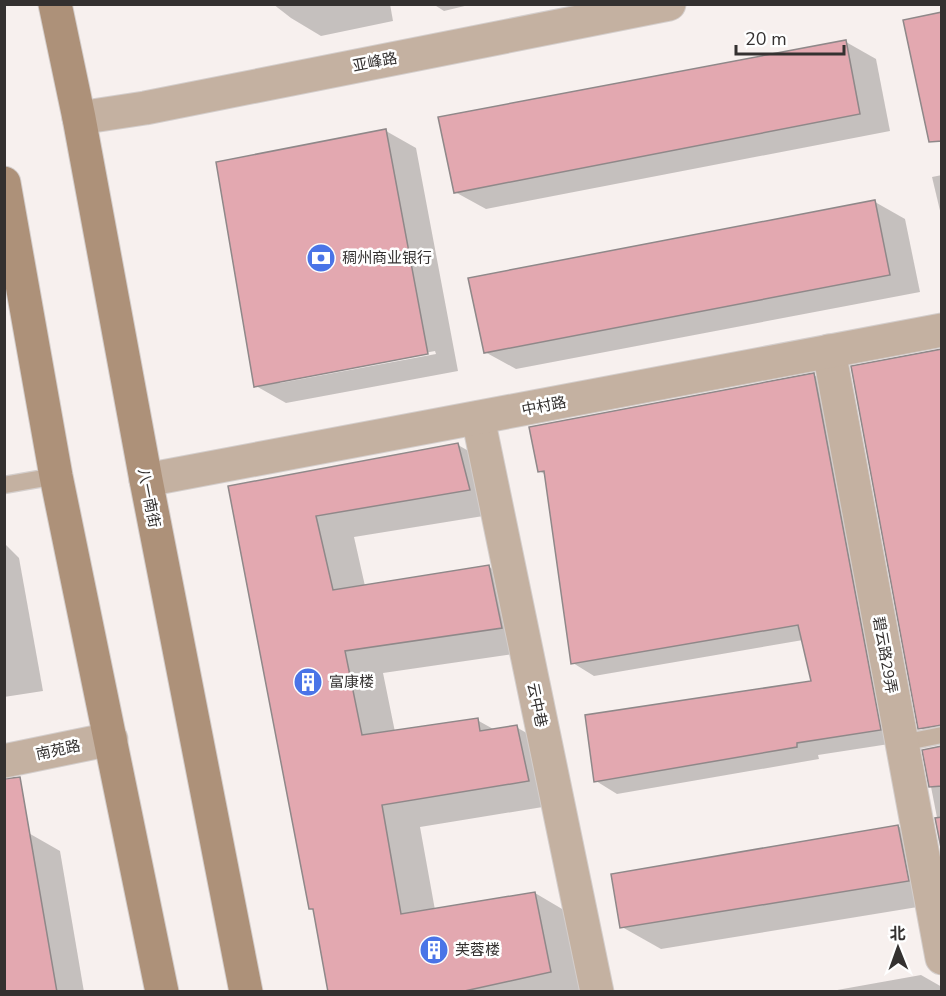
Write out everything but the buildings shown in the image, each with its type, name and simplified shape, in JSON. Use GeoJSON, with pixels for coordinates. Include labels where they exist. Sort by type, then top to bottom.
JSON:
{"type":"FeatureCollection","features":[{"type":"Feature","properties":{"kind":"main road","name":"八一南街"},"geometry":{"type":"LineString","coordinates":[[56,4],[246,992]]}},
{"type":"Feature","properties":{"kind":"main road"},"geometry":{"type":"LineString","coordinates":[[4,183],[56,476],[162,992]]}},
{"type":"Feature","properties":{"kind":"street","name":"亚峰路"},"geometry":{"type":"LineString","coordinates":[[79,118],[145,108],[669,4]]}},
{"type":"Feature","properties":{"kind":"street","name":"中村路"},"geometry":{"type":"LineString","coordinates":[[146,480],[942,330]]}},
{"type":"Feature","properties":{"kind":"street","name":"碧云路29弄"},"geometry":{"type":"LineString","coordinates":[[829,351],[942,958]]}},
{"type":"Feature","properties":{"kind":"street","name":"云中巷"},"geometry":{"type":"LineString","coordinates":[[478,418],[597,992]]}},
{"type":"Feature","properties":{"kind":"street","name":"南苑路"},"geometry":{"type":"LineString","coordinates":[[4,761],[111,739]]}},
{"type":"Feature","properties":{"kind":"lane"},"geometry":{"type":"LineString","coordinates":[[4,485],[56,476]]}},
{"type":"Feature","properties":{"kind":"lane"},"geometry":{"type":"LineString","coordinates":[[902,743],[942,735]]}},
{"type":"Feature","properties":{"kind":"place","name":"稠州商业银行"},"geometry":{"type":"Point","coordinates":[321,258]}},
{"type":"Feature","properties":{"kind":"place","name":"富康楼"},"geometry":{"type":"Point","coordinates":[308,682]}},
{"type":"Feature","properties":{"kind":"place","name":"芙蓉楼"},"geometry":{"type":"Point","coordinates":[434,950]}}]}
